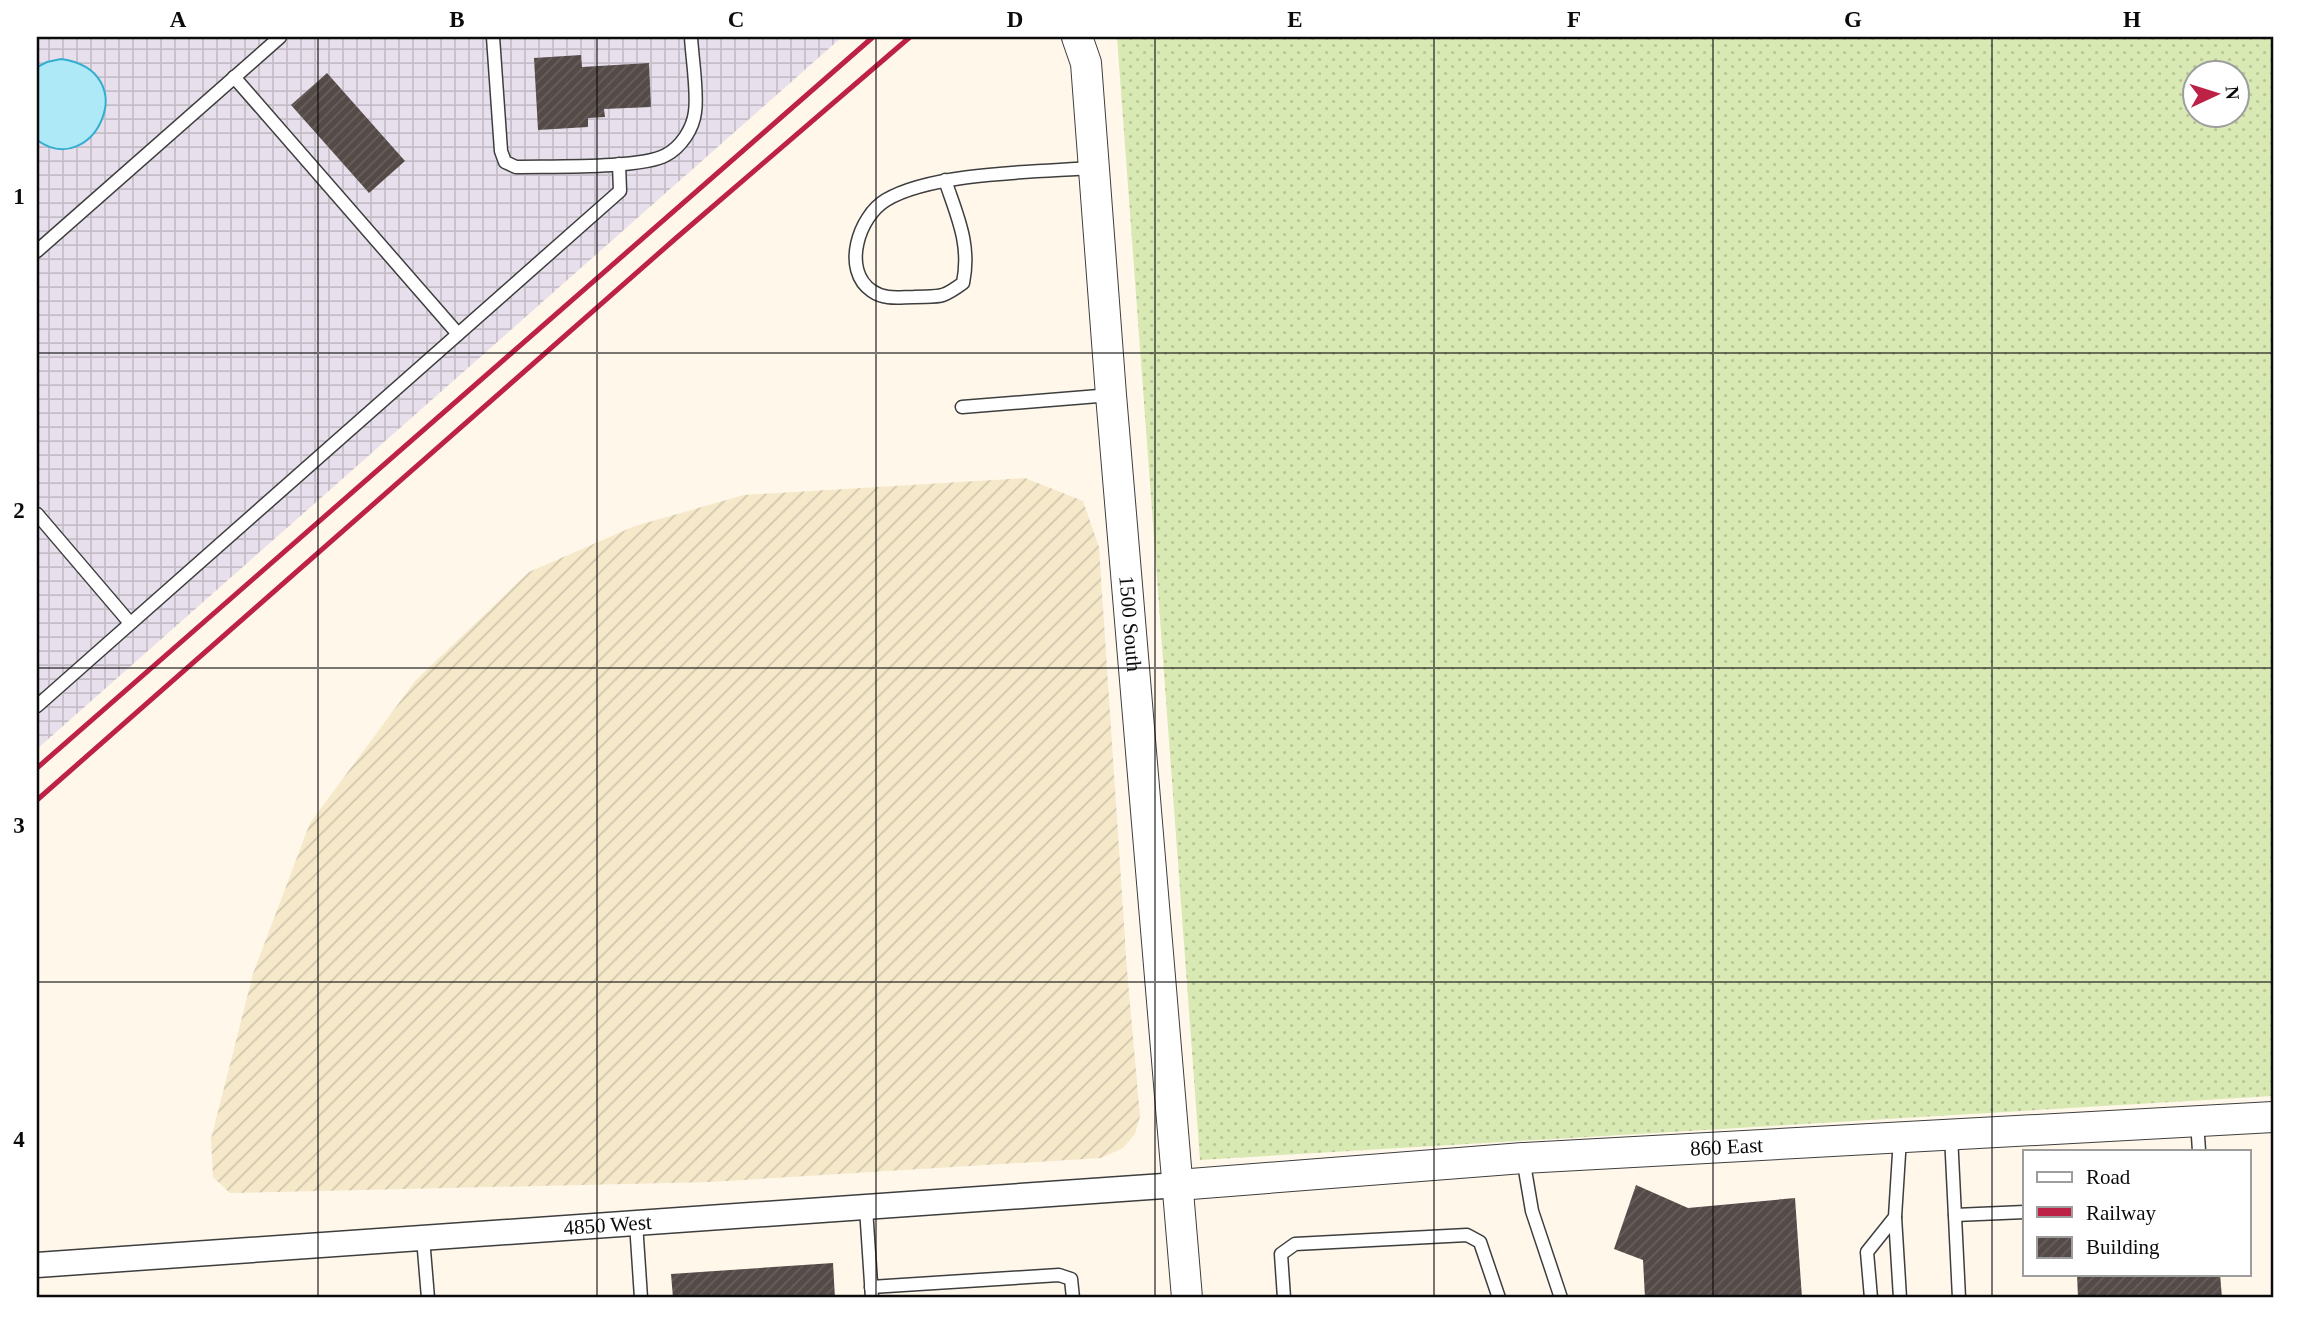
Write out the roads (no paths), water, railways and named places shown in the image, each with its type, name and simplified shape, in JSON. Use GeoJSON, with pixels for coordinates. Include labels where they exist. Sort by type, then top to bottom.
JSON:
{"type":"FeatureCollection","features":[{"type":"Feature","properties":{"kind":"street","name":"1500 South"},"geometry":{"type":"LineString","coordinates":[[1085,45],[1111,395],[1187,1298]]}},
{"type":"Feature","properties":{"kind":"street","name":"860 East"},"geometry":{"type":"LineString","coordinates":[[1178,1185],[1523,1158],[2273,1117]]}},
{"type":"Feature","properties":{"kind":"street","name":"4850 West"},"geometry":{"type":"LineString","coordinates":[[37,1265],[1178,1185]]}},
{"type":"Feature","properties":{"kind":"lane"},"geometry":{"type":"LineString","coordinates":[[37,251],[280,37]]}},
{"type":"Feature","properties":{"kind":"lane"},"geometry":{"type":"LineString","coordinates":[[493,37],[501,150],[505,162],[516,167],[619,164],[665,156],[679,145],[690,130],[696,111],[691,37]]}},
{"type":"Feature","properties":{"kind":"lane"},"geometry":{"type":"LineString","coordinates":[[234,77],[458,334]]}},
{"type":"Feature","properties":{"kind":"lane"},"geometry":{"type":"LineString","coordinates":[[37,706],[620,191],[619,164]]}},
{"type":"Feature","properties":{"kind":"lane"},"geometry":{"type":"LineString","coordinates":[[945,180],[965,242],[966,267],[963,283],[945,296],[887,298],[871,291],[860,277],[855,260],[859,233],[885,200],[945,180],[1093,168]]}},
{"type":"Feature","properties":{"kind":"lane"},"geometry":{"type":"LineString","coordinates":[[962,407],[1111,395]]}},
{"type":"Feature","properties":{"kind":"lane"},"geometry":{"type":"LineString","coordinates":[[37,514],[130,623]]}},
{"type":"Feature","properties":{"kind":"lane"},"geometry":{"type":"LineString","coordinates":[[2197,1121],[2199,1150]]}},
{"type":"Feature","properties":{"kind":"lane"},"geometry":{"type":"LineString","coordinates":[[1951,1135],[1959,1298]]}},
{"type":"Feature","properties":{"kind":"lane"},"geometry":{"type":"LineString","coordinates":[[1900,1137],[1895,1217],[1900,1298]]}},
{"type":"Feature","properties":{"kind":"lane"},"geometry":{"type":"LineString","coordinates":[[1523,1158],[1532,1211],[1561,1298]]}},
{"type":"Feature","properties":{"kind":"lane"},"geometry":{"type":"LineString","coordinates":[[866,1208],[871,1292],[1059,1275],[1071,1279],[1073,1298]]}},
{"type":"Feature","properties":{"kind":"lane"},"geometry":{"type":"LineString","coordinates":[[1955,1215],[2023,1212]]}},
{"type":"Feature","properties":{"kind":"lane"},"geometry":{"type":"LineString","coordinates":[[1871,1298],[1867,1252],[1895,1217]]}},
{"type":"Feature","properties":{"kind":"lane"},"geometry":{"type":"LineString","coordinates":[[636,1223],[641,1298]]}},
{"type":"Feature","properties":{"kind":"lane"},"geometry":{"type":"LineString","coordinates":[[1284,1298],[1280,1254],[1295,1244],[1467,1235],[1480,1242],[1499,1298]]}},
{"type":"Feature","properties":{"kind":"lane"},"geometry":{"type":"LineString","coordinates":[[423,1238],[428,1298]]}},
{"type":"Feature","properties":{"kind":"water"},"geometry":{"type":"Polygon","coordinates":[[[61,59],[87,68],[101,82],[106,101],[102,119],[92,136],[76,146],[58,149],[37,140],[37,67],[61,59]]]}},
{"type":"Feature","properties":{"kind":"railway"},"geometry":{"type":"LineString","coordinates":[[37,768],[873,37]]}},
{"type":"Feature","properties":{"kind":"railway"},"geometry":{"type":"LineString","coordinates":[[37,800],[675,239],[910,37]]}}]}
